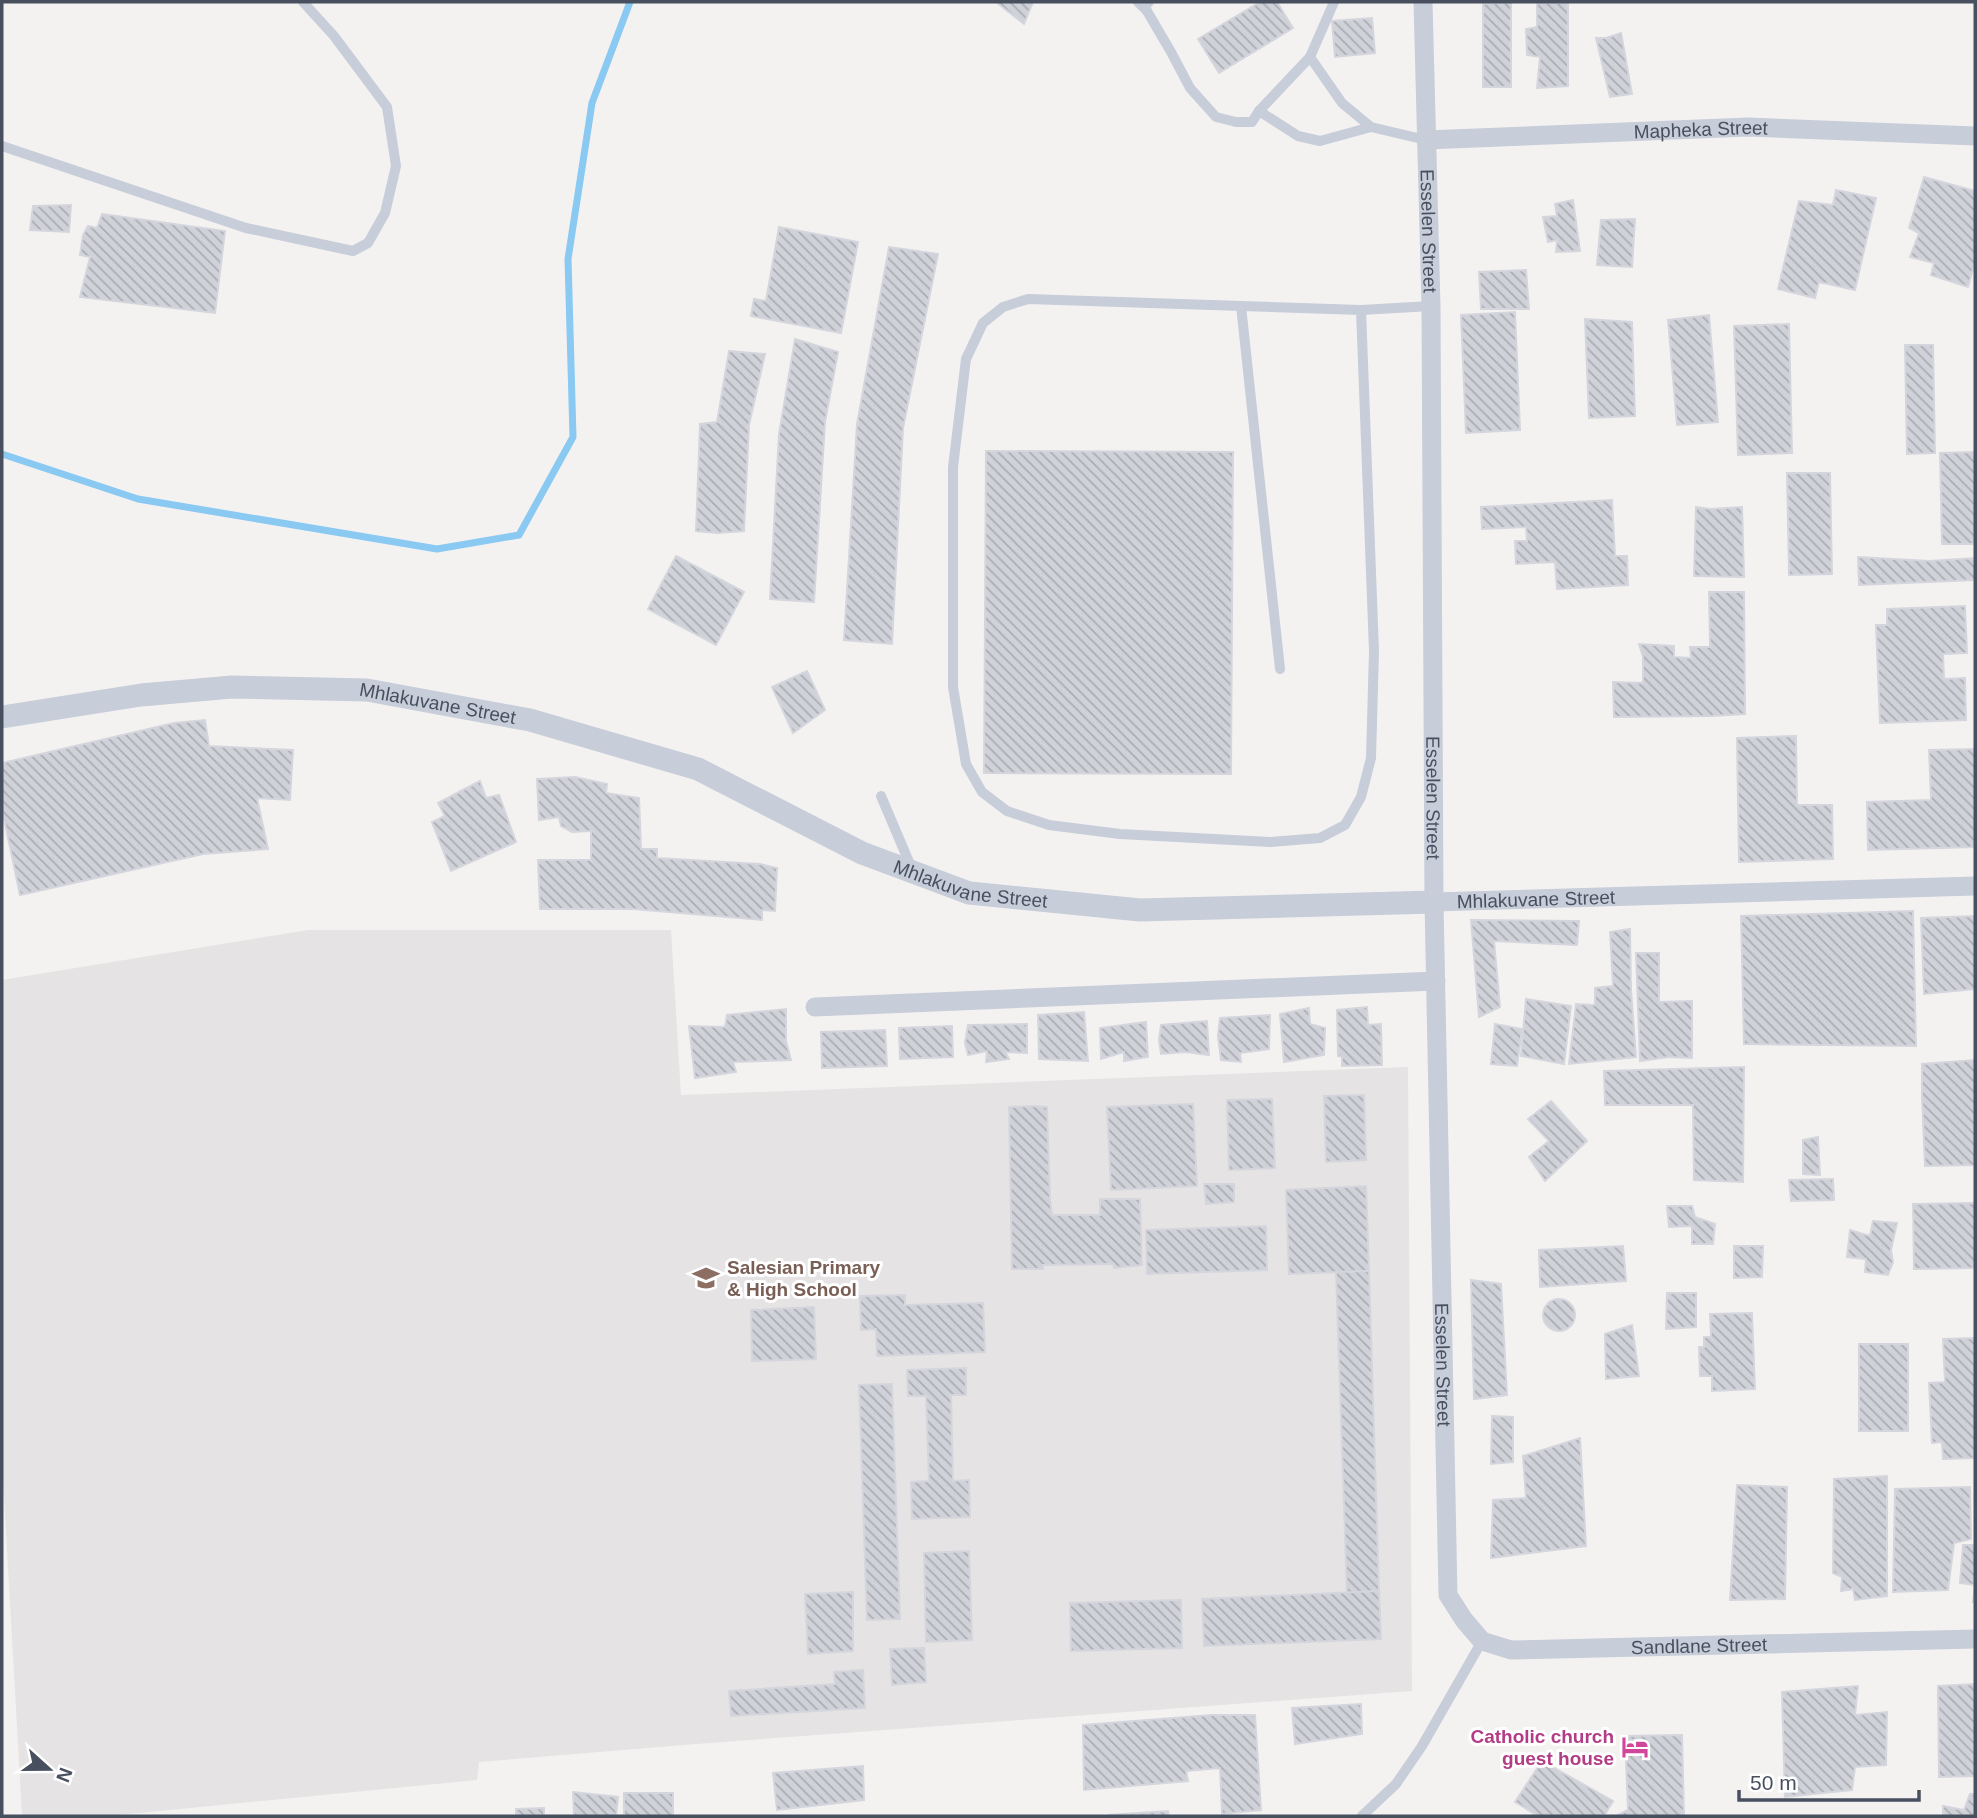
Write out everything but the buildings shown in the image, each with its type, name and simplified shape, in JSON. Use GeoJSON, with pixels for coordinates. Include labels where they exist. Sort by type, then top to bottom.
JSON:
{"type":"FeatureCollection","features":[{"type":"Feature","properties":{"kind":"street","name":"Esselen Street"},"geometry":{"type":"LineString","coordinates":[[1423,2],[1432,306],[1434,902],[1448,1595],[1482,1641]]}},
{"type":"Feature","properties":{"kind":"street","name":"Mapheka Street"},"geometry":{"type":"LineString","coordinates":[[1426,140],[1748,127],[1975,136]]}},
{"type":"Feature","properties":{"kind":"street","name":"Mhlakuvane Street"},"geometry":{"type":"LineString","coordinates":[[2,717],[141,695],[232,687],[367,690],[530,720],[698,769],[862,853],[969,893],[1140,911],[1975,886]]}},
{"type":"Feature","properties":{"kind":"street"},"geometry":{"type":"LineString","coordinates":[[815,1007],[1436,981]]}},
{"type":"Feature","properties":{"kind":"street","name":"Sandlane Street"},"geometry":{"type":"LineString","coordinates":[[1482,1641],[1511,1650],[1975,1639]]}},
{"type":"Feature","properties":{"kind":"lane"},"geometry":{"type":"LineString","coordinates":[[2,146],[246,229],[352,251],[368,243],[385,213],[396,166],[387,107],[334,36],[303,2]]}},
{"type":"Feature","properties":{"kind":"lane"},"geometry":{"type":"LineString","coordinates":[[1138,2],[1148,6],[1190,88],[1216,117],[1236,122],[1252,122],[1259,111],[1310,57],[1334,2]]}},
{"type":"Feature","properties":{"kind":"lane"},"geometry":{"type":"LineString","coordinates":[[1310,57],[1342,103],[1371,127],[1426,140]]}},
{"type":"Feature","properties":{"kind":"lane"},"geometry":{"type":"LineString","coordinates":[[1259,111],[1298,136],[1320,141],[1371,127]]}},
{"type":"Feature","properties":{"kind":"lane"},"geometry":{"type":"LineString","coordinates":[[1361,310],[1374,664],[1371,758],[1361,797],[1345,825],[1320,838],[1270,842],[1096,831],[1049,825],[1007,811],[982,792],[966,764],[953,687],[953,467],[966,359],[983,323],[1003,307],[1028,299],[1361,310],[1432,306]]}},
{"type":"Feature","properties":{"kind":"lane"},"geometry":{"type":"LineString","coordinates":[[1241,306],[1280,669]]}},
{"type":"Feature","properties":{"kind":"lane"},"geometry":{"type":"LineString","coordinates":[[881,796],[912,871]]}},
{"type":"Feature","properties":{"kind":"lane"},"geometry":{"type":"LineString","coordinates":[[1362,1816],[1396,1784],[1422,1746],[1482,1641]]}},
{"type":"Feature","properties":{"kind":"shaded area","name":"Salesian Primary & High School"},"geometry":{"type":"Polygon","coordinates":[[[308,930],[671,930],[681,1095],[1408,1067],[1412,1691],[479,1762],[477,1780],[109,1816],[22,1816],[2,1461],[2,980],[308,930]]]}},
{"type":"Feature","properties":{"kind":"waterway"},"geometry":{"type":"LineString","coordinates":[[2,454],[138,499],[437,549],[519,535],[573,437],[568,259],[592,103],[630,2]]}},
{"type":"Feature","properties":{"kind":"place","name":"Salesian Primary & High School"},"geometry":{"type":"Point","coordinates":[706,1278]}},
{"type":"Feature","properties":{"kind":"place","name":"Catholic church guest house"},"geometry":{"type":"Point","coordinates":[1635,1747]}}]}
